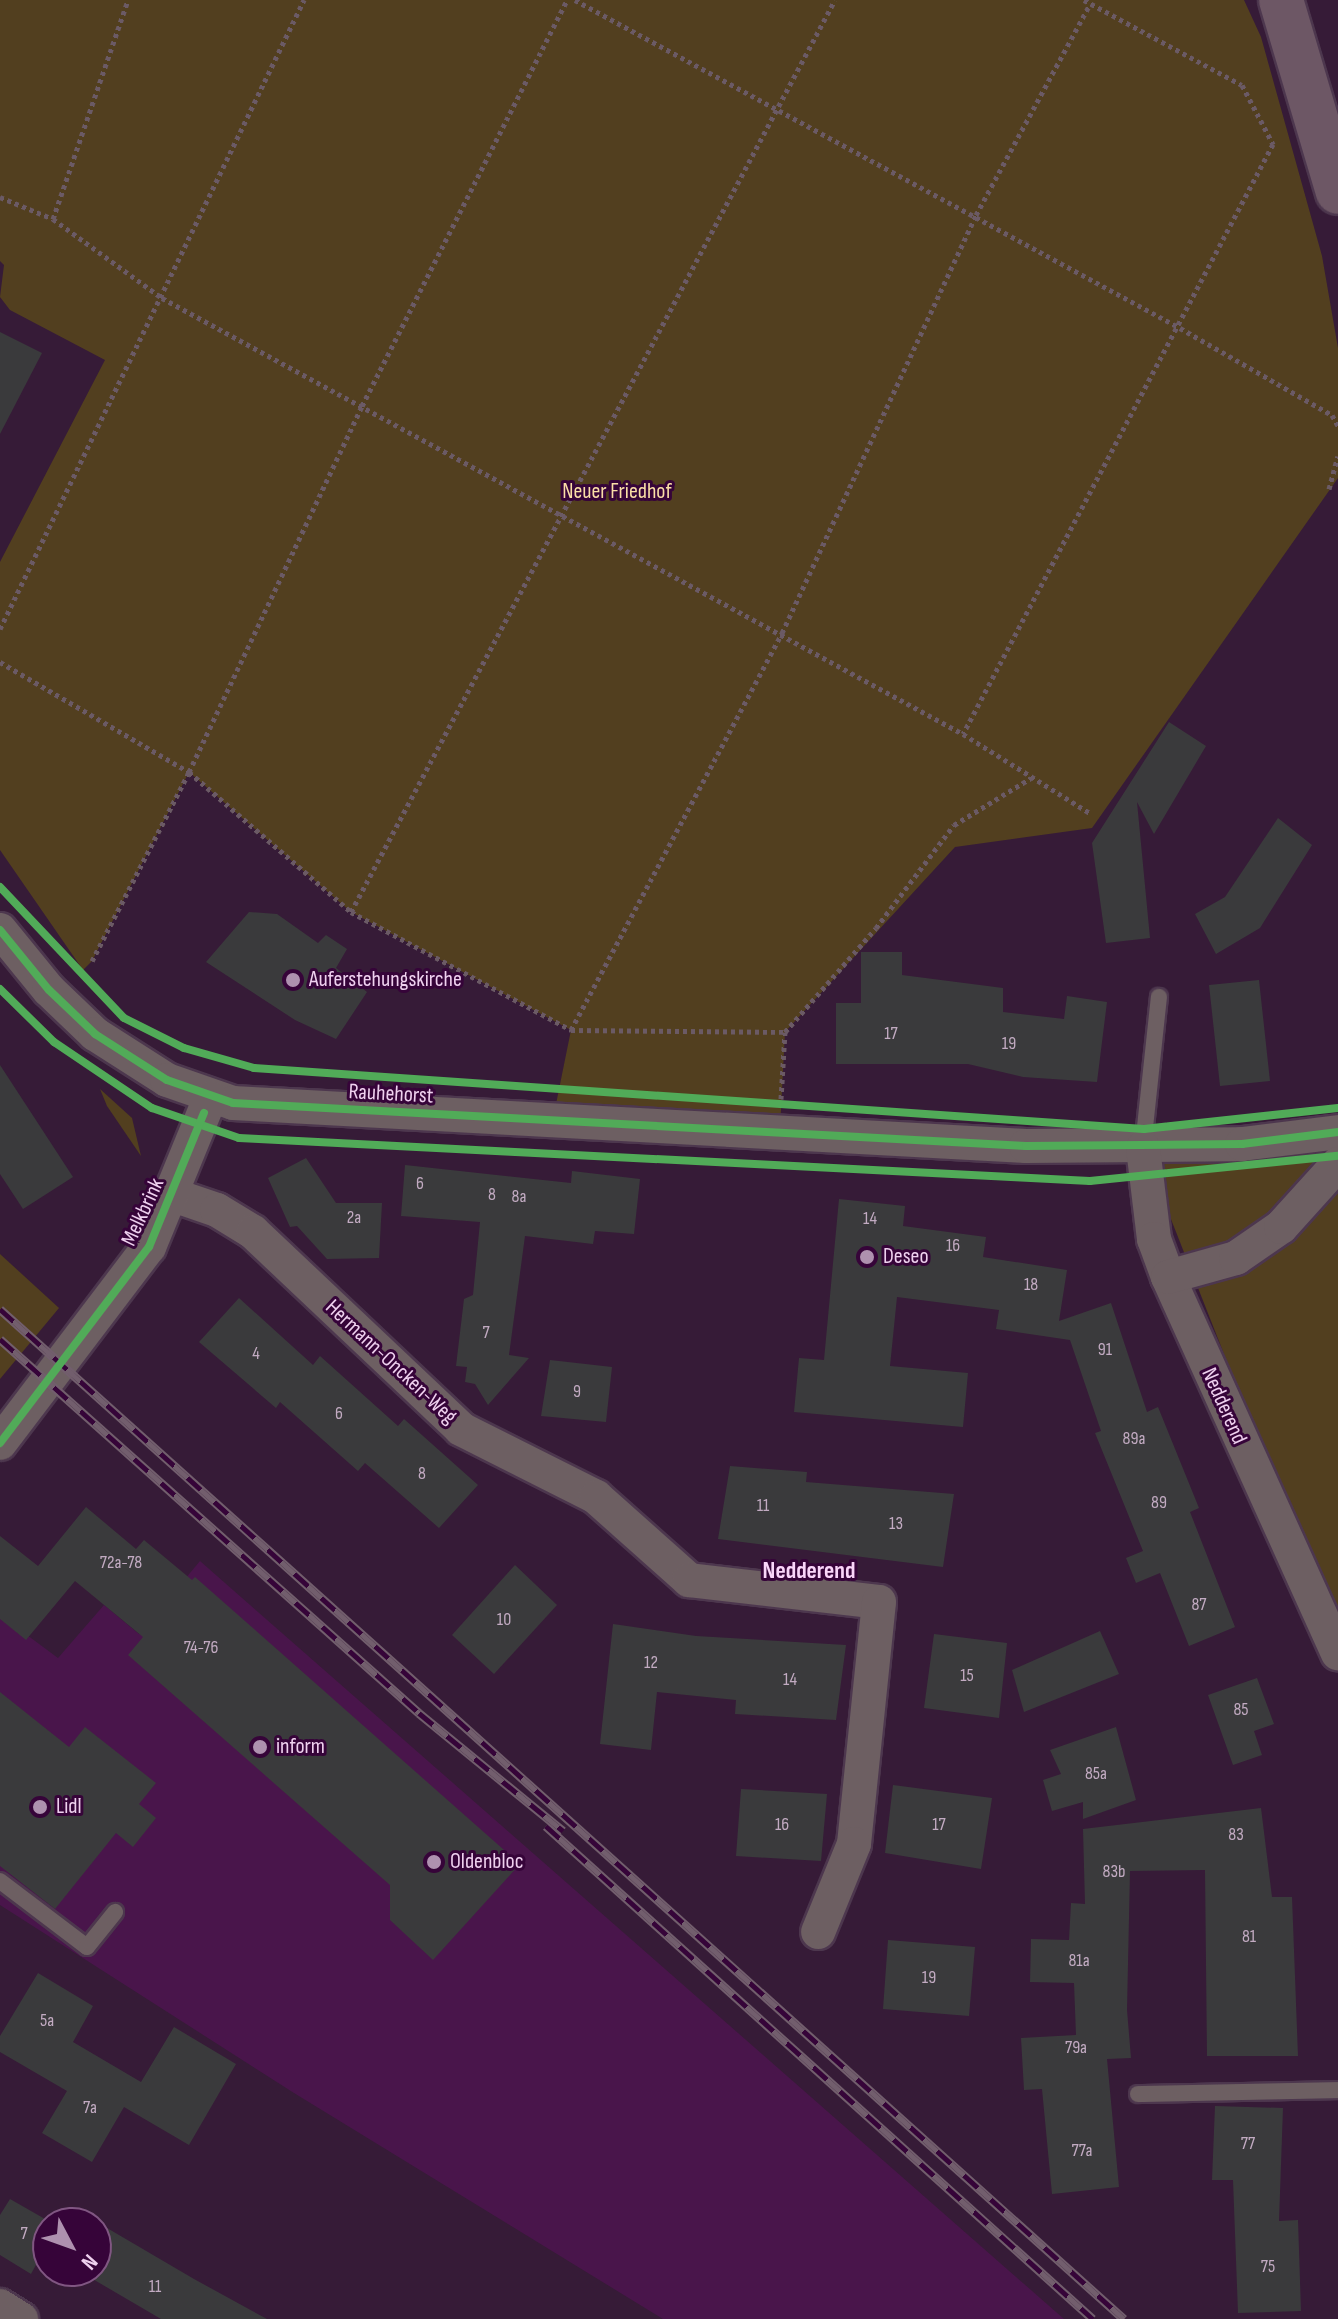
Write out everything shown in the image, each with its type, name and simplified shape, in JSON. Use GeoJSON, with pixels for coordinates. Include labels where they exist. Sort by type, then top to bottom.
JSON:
{"type":"FeatureCollection","features":[{"type":"Feature","properties":{"kind":"highway"},"geometry":{"type":"LineString","coordinates":[[1281,0],[1338,192]]}},
{"type":"Feature","properties":{"kind":"street","name":"Rauhehorst"},"geometry":{"type":"LineString","coordinates":[[0,930],[59,1002],[95,1034],[167,1080],[210,1098],[255,1106],[1143,1148],[1242,1144],[1338,1132]]}},
{"type":"Feature","properties":{"kind":"street","name":"Melkbrink"},"geometry":{"type":"LineString","coordinates":[[0,1443],[119,1293],[149,1247],[173,1195],[210,1098]]}},
{"type":"Feature","properties":{"kind":"street","name":"Nedderend"},"geometry":{"type":"LineString","coordinates":[[1143,1148],[1154,1239],[1168,1277],[1338,1653]]}},
{"type":"Feature","properties":{"kind":"street"},"geometry":{"type":"LineString","coordinates":[[1168,1277],[1236,1258],[1281,1227],[1338,1164]]}},
{"type":"Feature","properties":{"kind":"street","name":"Hermann-Oncken-Weg"},"geometry":{"type":"LineString","coordinates":[[173,1195],[217,1210],[253,1232],[461,1429],[596,1497],[689,1580],[879,1602],[854,1844],[818,1932]]}},
{"type":"Feature","properties":{"kind":"street"},"geometry":{"type":"LineString","coordinates":[[0,2306],[21,2319]]}},
{"type":"Feature","properties":{"kind":"lane"},"geometry":{"type":"LineString","coordinates":[[1143,1148],[1159,997]]}},
{"type":"Feature","properties":{"kind":"lane"},"geometry":{"type":"LineString","coordinates":[[0,1881],[87,1947],[115,1912]]}},
{"type":"Feature","properties":{"kind":"lane"},"geometry":{"type":"LineString","coordinates":[[1138,2094],[1338,2090]]}},
{"type":"Feature","properties":{"kind":"path"},"geometry":{"type":"LineString","coordinates":[[53,219],[128,0]]}},
{"type":"Feature","properties":{"kind":"path"},"geometry":{"type":"LineString","coordinates":[[0,629],[304,0]]}},
{"type":"Feature","properties":{"kind":"path"},"geometry":{"type":"LineString","coordinates":[[92,961],[189,772],[362,406],[567,0]]}},
{"type":"Feature","properties":{"kind":"path"},"geometry":{"type":"LineString","coordinates":[[575,0],[1180,328],[1332,415],[1338,426]]}},
{"type":"Feature","properties":{"kind":"path"},"geometry":{"type":"LineString","coordinates":[[351,912],[565,514],[773,108],[835,0]]}},
{"type":"Feature","properties":{"kind":"path"},"geometry":{"type":"LineString","coordinates":[[571,1030],[782,633],[976,215],[1087,2],[1242,85],[1273,144],[1180,328],[963,734]]}},
{"type":"Feature","properties":{"kind":"path"},"geometry":{"type":"LineString","coordinates":[[0,197],[53,219],[162,298],[782,633],[963,734],[1090,813]]}},
{"type":"Feature","properties":{"kind":"path"},"geometry":{"type":"LineString","coordinates":[[1329,489],[1338,456]]}},
{"type":"Feature","properties":{"kind":"path"},"geometry":{"type":"LineString","coordinates":[[0,662],[189,772],[351,912],[571,1030],[785,1032]]}},
{"type":"Feature","properties":{"kind":"path"},"geometry":{"type":"LineString","coordinates":[[780,1129],[785,1032],[876,928],[954,825],[1031,778]]}},
{"type":"Feature","properties":{"kind":"shaded area"},"geometry":{"type":"Polygon","coordinates":[[[200,1561],[1064,2319],[663,2319],[294,2093],[0,1905],[0,1615],[58,1658],[104,1605],[139,1634],[200,1561]]]}},
{"type":"Feature","properties":{"kind":"green space","name":"Neuer Friedhof"},"geometry":{"type":"Polygon","coordinates":[[[0,0],[1244,0],[1261,37],[1322,256],[1338,348],[1338,478],[1092,828],[955,847],[785,1032],[780,1129],[553,1119],[571,1030],[351,912],[189,772],[92,961],[83,970],[0,850],[0,562],[105,360],[10,310],[0,297],[4,265],[0,261],[0,0]]]}},
{"type":"Feature","properties":{"kind":"green space"},"geometry":{"type":"Polygon","coordinates":[[[100,1089],[132,1118],[141,1156],[107,1106],[100,1089]]]}},
{"type":"Feature","properties":{"kind":"green space"},"geometry":{"type":"Polygon","coordinates":[[[1338,1132],[1338,1644],[1143,1148],[1338,1132]]]}},
{"type":"Feature","properties":{"kind":"green space"},"geometry":{"type":"Polygon","coordinates":[[[0,1254],[59,1308],[0,1379],[0,1254]]]}},
{"type":"Feature","properties":{"kind":"building"},"geometry":{"type":"Polygon","coordinates":[[[0,332],[42,353],[0,434],[0,332]]]}},
{"type":"Feature","properties":{"kind":"building"},"geometry":{"type":"Polygon","coordinates":[[[1169,722],[1206,746],[1154,834],[1137,802],[1150,938],[1106,943],[1092,843],[1169,722]]]}},
{"type":"Feature","properties":{"kind":"building"},"geometry":{"type":"Polygon","coordinates":[[[1278,818],[1312,845],[1260,928],[1216,954],[1195,914],[1225,897],[1278,818]]]}},
{"type":"Feature","properties":{"kind":"building","name":"Auferstehungskirche"},"geometry":{"type":"Polygon","coordinates":[[[249,912],[277,914],[318,943],[326,935],[347,949],[336,968],[367,992],[336,1039],[295,1020],[206,962],[249,912]]]}},
{"type":"Feature","properties":{"kind":"building"},"geometry":{"type":"Polygon","coordinates":[[[861,952],[902,952],[902,975],[1003,988],[1003,1012],[1064,1019],[1067,996],[1107,1002],[1097,1082],[1023,1077],[968,1064],[836,1064],[836,1003],[861,1003],[861,952]]]}},
{"type":"Feature","properties":{"kind":"building"},"geometry":{"type":"Polygon","coordinates":[[[1259,980],[1270,1081],[1220,1086],[1209,985],[1259,980]]]}},
{"type":"Feature","properties":{"kind":"building"},"geometry":{"type":"Polygon","coordinates":[[[0,1065],[73,1177],[23,1209],[0,1174],[0,1065]]]}},
{"type":"Feature","properties":{"kind":"building"},"geometry":{"type":"Polygon","coordinates":[[[306,1158],[336,1203],[382,1203],[379,1258],[327,1259],[297,1226],[290,1227],[268,1178],[306,1158]]]}},
{"type":"Feature","properties":{"kind":"building"},"geometry":{"type":"Polygon","coordinates":[[[405,1165],[571,1183],[572,1171],[640,1179],[634,1234],[595,1231],[593,1244],[525,1236],[509,1355],[529,1358],[488,1405],[475,1384],[465,1382],[467,1367],[456,1366],[464,1299],[473,1295],[480,1222],[401,1216],[405,1165]]]}},
{"type":"Feature","properties":{"kind":"building"},"geometry":{"type":"Polygon","coordinates":[[[839,1199],[905,1206],[903,1226],[986,1237],[983,1257],[1067,1270],[1059,1321],[1111,1303],[1147,1412],[1158,1407],[1199,1508],[1190,1512],[1235,1627],[1189,1646],[1160,1573],[1136,1583],[1126,1558],[1143,1551],[1095,1433],[1101,1431],[1070,1340],[996,1329],[999,1310],[897,1297],[890,1366],[968,1373],[963,1427],[794,1412],[799,1358],[824,1360],[839,1199]]]}},
{"type":"Feature","properties":{"kind":"building"},"geometry":{"type":"Polygon","coordinates":[[[239,1298],[313,1365],[320,1356],[398,1426],[404,1419],[478,1485],[439,1528],[365,1463],[358,1471],[280,1402],[276,1408],[199,1342],[239,1298]]]}},
{"type":"Feature","properties":{"kind":"building"},"geometry":{"type":"Polygon","coordinates":[[[550,1360],[612,1367],[606,1422],[541,1416],[550,1360]]]}},
{"type":"Feature","properties":{"kind":"building"},"geometry":{"type":"Polygon","coordinates":[[[730,1466],[807,1472],[806,1482],[954,1494],[943,1567],[718,1539],[730,1466]]]}},
{"type":"Feature","properties":{"kind":"building"},"geometry":{"type":"Polygon","coordinates":[[[86,1507],[136,1549],[144,1540],[192,1580],[195,1577],[520,1864],[433,1960],[390,1920],[390,1885],[128,1655],[143,1637],[75,1581],[26,1640],[0,1619],[0,1536],[38,1566],[86,1507]]]}},
{"type":"Feature","properties":{"kind":"building"},"geometry":{"type":"Polygon","coordinates":[[[515,1565],[557,1605],[494,1674],[452,1635],[515,1565]]]}},
{"type":"Feature","properties":{"kind":"building"},"geometry":{"type":"Polygon","coordinates":[[[613,1624],[696,1636],[846,1645],[836,1720],[735,1714],[736,1700],[657,1692],[651,1750],[600,1744],[613,1624]]]}},
{"type":"Feature","properties":{"kind":"building"},"geometry":{"type":"Polygon","coordinates":[[[1100,1631],[1119,1674],[1024,1712],[1012,1670],[1100,1631]]]}},
{"type":"Feature","properties":{"kind":"building"},"geometry":{"type":"Polygon","coordinates":[[[934,1634],[1007,1643],[999,1718],[924,1708],[934,1634]]]}},
{"type":"Feature","properties":{"kind":"building"},"geometry":{"type":"Polygon","coordinates":[[[1257,1678],[1274,1724],[1254,1731],[1262,1755],[1233,1765],[1208,1695],[1257,1678]]]}},
{"type":"Feature","properties":{"kind":"building"},"geometry":{"type":"Polygon","coordinates":[[[0,1692],[69,1747],[85,1727],[156,1783],[139,1804],[156,1818],[133,1847],[116,1833],[55,1909],[0,1866],[0,1692]]]}},
{"type":"Feature","properties":{"kind":"building"},"geometry":{"type":"Polygon","coordinates":[[[1116,1727],[1136,1800],[1083,1819],[1083,1802],[1052,1811],[1043,1780],[1061,1774],[1050,1750],[1116,1727]]]}},
{"type":"Feature","properties":{"kind":"building"},"geometry":{"type":"Polygon","coordinates":[[[893,1785],[992,1798],[981,1869],[885,1853],[893,1785]]]}},
{"type":"Feature","properties":{"kind":"building"},"geometry":{"type":"Polygon","coordinates":[[[741,1789],[827,1794],[821,1861],[736,1856],[741,1789]]]}},
{"type":"Feature","properties":{"kind":"building"},"geometry":{"type":"Polygon","coordinates":[[[1261,1808],[1272,1897],[1292,1897],[1298,2056],[1207,2056],[1205,1870],[1130,1871],[1127,2010],[1131,2058],[1107,2059],[1119,2187],[1052,2194],[1042,2089],[1024,2090],[1021,2038],[1076,2035],[1074,1983],[1030,1982],[1031,1939],[1069,1940],[1071,1903],[1085,1904],[1083,1829],[1261,1808]]]}},
{"type":"Feature","properties":{"kind":"building"},"geometry":{"type":"Polygon","coordinates":[[[888,1940],[975,1947],[969,2016],[883,2009],[888,1940]]]}},
{"type":"Feature","properties":{"kind":"building"},"geometry":{"type":"Polygon","coordinates":[[[38,1973],[93,2006],[73,2042],[141,2082],[174,2027],[236,2064],[189,2145],[124,2107],[92,2162],[42,2133],[67,2091],[0,2052],[0,2036],[38,1973]]]}},
{"type":"Feature","properties":{"kind":"building"},"geometry":{"type":"Polygon","coordinates":[[[1215,2106],[1283,2108],[1279,2221],[1298,2220],[1301,2311],[1238,2313],[1233,2180],[1212,2180],[1215,2106]]]}},
{"type":"Feature","properties":{"kind":"building"},"geometry":{"type":"Polygon","coordinates":[[[10,2199],[32,2212],[31,2274],[0,2255],[0,2215],[10,2199]]]}},
{"type":"Feature","properties":{"kind":"building"},"geometry":{"type":"Polygon","coordinates":[[[112,2231],[267,2319],[161,2319],[106,2287],[112,2287],[112,2231]]]}},
{"type":"Feature","properties":{"kind":"railway"},"geometry":{"type":"LineString","coordinates":[[0,1309],[1124,2319]]}},
{"type":"Feature","properties":{"kind":"railway"},"geometry":{"type":"LineString","coordinates":[[0,1339],[419,1713],[563,1831]]}},
{"type":"Feature","properties":{"kind":"railway"},"geometry":{"type":"LineString","coordinates":[[546,1826],[1093,2319]]}},
{"type":"Feature","properties":{"kind":"cycle path"},"geometry":{"type":"LineString","coordinates":[[0,887],[124,1018],[184,1048],[254,1068],[1144,1129],[1338,1108]]}},
{"type":"Feature","properties":{"kind":"cycle path"},"geometry":{"type":"LineString","coordinates":[[0,930],[49,990],[95,1034],[167,1080],[233,1103],[1026,1146],[1242,1144],[1338,1132]]}},
{"type":"Feature","properties":{"kind":"cycle path"},"geometry":{"type":"LineString","coordinates":[[0,989],[54,1042],[152,1108],[239,1138],[1090,1181],[1338,1156]]}},
{"type":"Feature","properties":{"kind":"cycle path"},"geometry":{"type":"LineString","coordinates":[[0,1443],[149,1247],[204,1113]]}},
{"type":"Feature","properties":{"kind":"place","name":"Auferstehungskirche"},"geometry":{"type":"Point","coordinates":[293,980]}},
{"type":"Feature","properties":{"kind":"place","name":"Deseo"},"geometry":{"type":"Point","coordinates":[867,1257]}},
{"type":"Feature","properties":{"kind":"place","name":"inform"},"geometry":{"type":"Point","coordinates":[260,1747]}},
{"type":"Feature","properties":{"kind":"place","name":"Lidl"},"geometry":{"type":"Point","coordinates":[40,1807]}},
{"type":"Feature","properties":{"kind":"place","name":"Oldenbloc"},"geometry":{"type":"Point","coordinates":[434,1862]}},
{"type":"Feature","properties":{"kind":"district","name":"Nedderend"},"geometry":{"type":"Point","coordinates":[809,1571]}}]}
